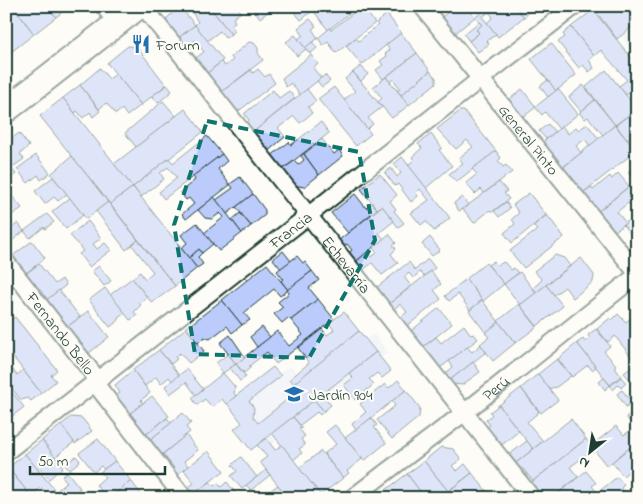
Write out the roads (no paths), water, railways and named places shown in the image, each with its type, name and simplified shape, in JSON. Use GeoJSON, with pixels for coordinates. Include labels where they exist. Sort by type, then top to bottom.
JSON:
{"type":"FeatureCollection","features":[{"type":"Feature","properties":{"kind":"main road"},"geometry":{"type":"LineString","coordinates":[[6,110],[111,15],[141,6]]}},
{"type":"Feature","properties":{"kind":"street","name":"Echevarría"},"geometry":{"type":"LineString","coordinates":[[141,6],[532,498]]}},
{"type":"Feature","properties":{"kind":"street","name":"General Pinto"},"geometry":{"type":"LineString","coordinates":[[422,6],[479,80],[637,274]]}},
{"type":"Feature","properties":{"kind":"street","name":"Francia"},"geometry":{"type":"LineString","coordinates":[[6,452],[575,6]]}},
{"type":"Feature","properties":{"kind":"street","name":"Fernando Bello"},"geometry":{"type":"LineString","coordinates":[[6,262],[184,498]]}},
{"type":"Feature","properties":{"kind":"street","name":"Perú"},"geometry":{"type":"LineString","coordinates":[[352,498],[464,412],[637,274]]}},
{"type":"Feature","properties":{"kind":"place","name":"Forum"},"geometry":{"type":"Point","coordinates":[141,44]}},
{"type":"Feature","properties":{"kind":"place","name":"Jardín 904"},"geometry":{"type":"Point","coordinates":[294,394]}}]}
